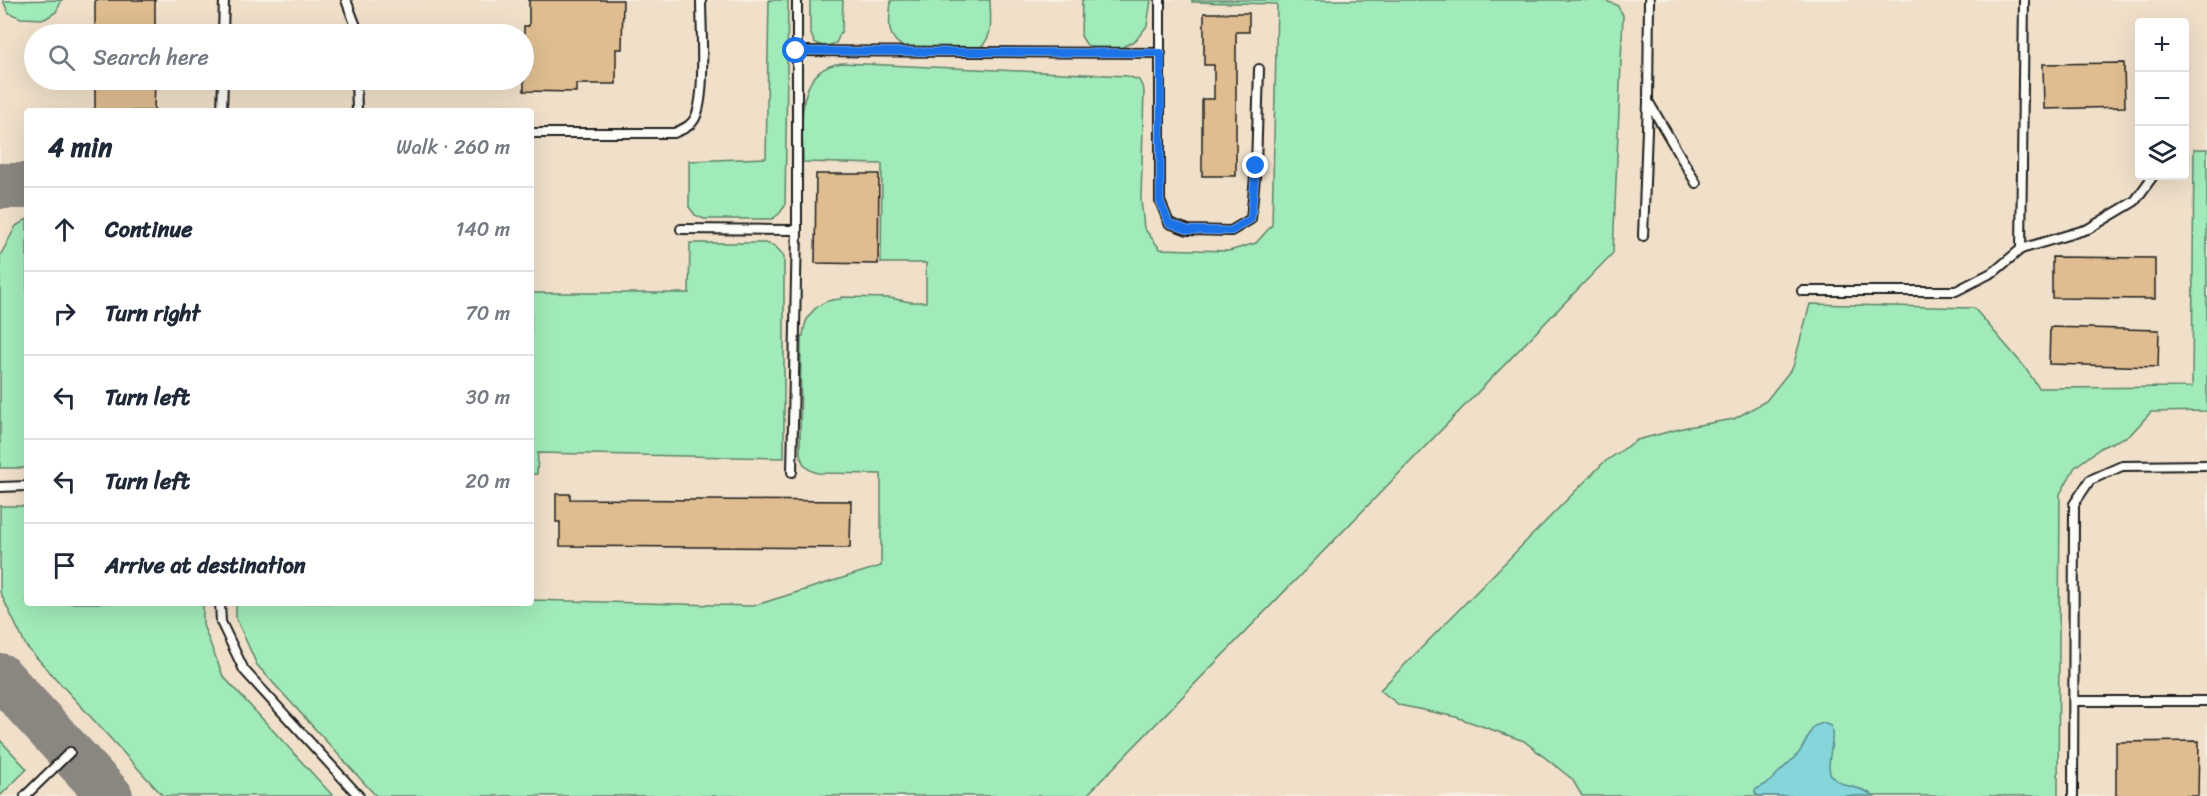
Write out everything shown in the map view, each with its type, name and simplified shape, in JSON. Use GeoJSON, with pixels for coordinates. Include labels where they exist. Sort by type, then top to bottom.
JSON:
{"type":"FeatureCollection","features":[{"type":"Feature","properties":{"kind":"lane"},"geometry":{"type":"LineString","coordinates":[[223,24],[224,0]]}},
{"type":"Feature","properties":{"kind":"lane"},"geometry":{"type":"LineString","coordinates":[[346,0],[355,24]]}},
{"type":"Feature","properties":{"kind":"lane"},"geometry":{"type":"LineString","coordinates":[[534,133],[675,133],[687,128],[695,118],[700,100],[701,0]]}},
{"type":"Feature","properties":{"kind":"lane"},"geometry":{"type":"LineString","coordinates":[[792,472],[797,230],[797,0]]}},
{"type":"Feature","properties":{"kind":"lane"},"geometry":{"type":"LineString","coordinates":[[1161,0],[1160,201],[1169,223],[1188,230],[1231,231],[1251,219],[1256,166],[1259,69]]}},
{"type":"Feature","properties":{"kind":"lane"},"geometry":{"type":"LineString","coordinates":[[1643,236],[1649,0]]}},
{"type":"Feature","properties":{"kind":"lane"},"geometry":{"type":"LineString","coordinates":[[2021,249],[2024,0]]}},
{"type":"Feature","properties":{"kind":"lane"},"geometry":{"type":"LineString","coordinates":[[796,51],[1161,53]]}},
{"type":"Feature","properties":{"kind":"lane"},"geometry":{"type":"LineString","coordinates":[[222,108],[223,90]]}},
{"type":"Feature","properties":{"kind":"lane"},"geometry":{"type":"LineString","coordinates":[[356,90],[357,108]]}},
{"type":"Feature","properties":{"kind":"lane"},"geometry":{"type":"LineString","coordinates":[[1648,101],[1696,183]]}},
{"type":"Feature","properties":{"kind":"lane"},"geometry":{"type":"LineString","coordinates":[[1802,291],[1956,291],[1995,271],[2021,249],[2088,230],[2135,201],[2150,180]]}},
{"type":"Feature","properties":{"kind":"lane"},"geometry":{"type":"LineString","coordinates":[[681,229],[797,230]]}},
{"type":"Feature","properties":{"kind":"lane"},"geometry":{"type":"LineString","coordinates":[[2073,796],[2074,504],[2090,480],[2122,466],[2207,465]]}},
{"type":"Feature","properties":{"kind":"lane"},"geometry":{"type":"LineString","coordinates":[[0,487],[24,486]]}},
{"type":"Feature","properties":{"kind":"lane"},"geometry":{"type":"LineString","coordinates":[[220,606],[221,622],[244,670],[359,796]]}},
{"type":"Feature","properties":{"kind":"lane"},"geometry":{"type":"LineString","coordinates":[[2074,701],[2207,701]]}},
{"type":"Feature","properties":{"kind":"lane"},"geometry":{"type":"LineString","coordinates":[[25,796],[70,752]]}},
{"type":"Feature","properties":{"kind":"shaded area"},"geometry":{"type":"Polygon","coordinates":[[[0,0],[2207,0],[2207,796],[0,796],[0,0]]]}},
{"type":"Feature","properties":{"kind":"green space"},"geometry":{"type":"Polygon","coordinates":[[[62,0],[56,12],[45,19],[21,18],[9,13],[3,1],[62,0]]]}},
{"type":"Feature","properties":{"kind":"green space"},"geometry":{"type":"Polygon","coordinates":[[[769,0],[788,0],[785,206],[772,219],[704,219],[695,215],[689,207],[689,161],[766,158],[769,0]]]}},
{"type":"Feature","properties":{"kind":"green space"},"geometry":{"type":"Polygon","coordinates":[[[810,0],[843,0],[842,30],[836,43],[824,47],[814,42],[810,31],[810,0]]]}},
{"type":"Feature","properties":{"kind":"green space"},"geometry":{"type":"Polygon","coordinates":[[[891,0],[990,0],[990,32],[979,48],[904,47],[893,38],[891,33],[889,21],[891,0]]]}},
{"type":"Feature","properties":{"kind":"green space"},"geometry":{"type":"Polygon","coordinates":[[[1082,0],[1151,0],[1147,26],[1136,40],[1121,48],[1092,48],[1081,36],[1082,0]]]}},
{"type":"Feature","properties":{"kind":"green space"},"geometry":{"type":"Polygon","coordinates":[[[1192,0],[1603,0],[1617,5],[1623,15],[1613,253],[1086,796],[376,796],[257,665],[236,618],[236,606],[534,606],[534,600],[753,606],[881,566],[881,474],[818,473],[805,466],[802,460],[800,453],[801,336],[803,336],[806,321],[814,310],[826,302],[841,299],[841,297],[890,298],[926,302],[926,263],[881,263],[882,164],[803,162],[802,116],[808,87],[815,76],[826,68],[842,63],[1127,76],[1139,80],[1144,90],[1141,200],[1144,228],[1160,249],[1229,251],[1256,243],[1272,225],[1277,4],[1192,2],[1192,0]]]}},
{"type":"Feature","properties":{"kind":"green space"},"geometry":{"type":"Polygon","coordinates":[[[2194,149],[2207,149],[2207,411],[2151,412],[2130,435],[2102,447],[2075,467],[2060,494],[2058,796],[1582,796],[1572,779],[1524,741],[1456,717],[1399,705],[1380,690],[1603,463],[1637,440],[1687,427],[1734,419],[1766,401],[1793,367],[1810,304],[1974,308],[2023,365],[2039,388],[2192,387],[2194,149]]]}},
{"type":"Feature","properties":{"kind":"green space"},"geometry":{"type":"Polygon","coordinates":[[[24,221],[24,468],[0,468],[0,256],[16,226],[24,221]]]}},
{"type":"Feature","properties":{"kind":"green space"},"geometry":{"type":"Polygon","coordinates":[[[690,243],[765,243],[775,246],[784,256],[784,458],[538,453],[537,474],[534,474],[534,293],[689,293],[690,243]]]}},
{"type":"Feature","properties":{"kind":"green space"},"geometry":{"type":"Polygon","coordinates":[[[0,506],[24,506],[24,606],[203,606],[203,625],[223,676],[333,796],[163,796],[26,646],[0,592],[0,506]]]}},
{"type":"Feature","properties":{"kind":"green space"},"geometry":{"type":"Polygon","coordinates":[[[0,740],[27,769],[0,796],[0,740]]]}},
{"type":"Feature","properties":{"kind":"water"},"geometry":{"type":"Polygon","coordinates":[[[1823,723],[1831,726],[1832,732],[1830,774],[1841,783],[1868,792],[1873,796],[1759,796],[1755,793],[1755,790],[1768,783],[1799,753],[1814,726],[1823,723]]]}},
{"type":"Feature","properties":{"kind":"building"},"geometry":{"type":"Polygon","coordinates":[[[95,0],[155,0],[155,24],[95,24],[95,0]]]}},
{"type":"Feature","properties":{"kind":"building"},"geometry":{"type":"Polygon","coordinates":[[[529,0],[623,0],[622,49],[616,49],[616,84],[576,84],[576,92],[524,91],[534,90],[534,24],[529,24],[529,0]]]}},
{"type":"Feature","properties":{"kind":"building"},"geometry":{"type":"Polygon","coordinates":[[[1204,13],[1249,13],[1249,32],[1236,32],[1236,176],[1202,176],[1202,99],[1214,99],[1214,65],[1204,65],[1204,13]]]}},
{"type":"Feature","properties":{"kind":"building"},"geometry":{"type":"Polygon","coordinates":[[[2124,63],[2125,107],[2044,109],[2043,64],[2124,63]]]}},
{"type":"Feature","properties":{"kind":"building"},"geometry":{"type":"Polygon","coordinates":[[[95,90],[155,90],[154,108],[95,108],[95,90]]]}},
{"type":"Feature","properties":{"kind":"building"},"geometry":{"type":"Polygon","coordinates":[[[816,174],[879,174],[878,264],[815,263],[816,174]]]}},
{"type":"Feature","properties":{"kind":"building"},"geometry":{"type":"Polygon","coordinates":[[[2052,257],[2155,258],[2155,299],[2052,298],[2052,257]]]}},
{"type":"Feature","properties":{"kind":"building"},"geometry":{"type":"Polygon","coordinates":[[[2050,327],[2159,330],[2158,367],[2049,364],[2050,327]]]}},
{"type":"Feature","properties":{"kind":"building"},"geometry":{"type":"Polygon","coordinates":[[[556,494],[570,494],[570,499],[851,501],[850,548],[560,546],[560,522],[556,522],[556,494]]]}},
{"type":"Feature","properties":{"kind":"building"},"geometry":{"type":"Polygon","coordinates":[[[2199,741],[2198,796],[2116,796],[2116,742],[2199,741]]]}},
{"type":"Feature","properties":{"kind":"taxiway"},"geometry":{"type":"LineString","coordinates":[[0,186],[24,186]]}},
{"type":"Feature","properties":{"kind":"taxiway"},"geometry":{"type":"LineString","coordinates":[[0,676],[110,796]]}},
{"type":"Feature","properties":{"kind":"route"},"geometry":{"type":"LineString","coordinates":[[796,51],[1161,53],[1160,201],[1169,223],[1188,230],[1231,231],[1251,219],[1256,166]]}}]}
